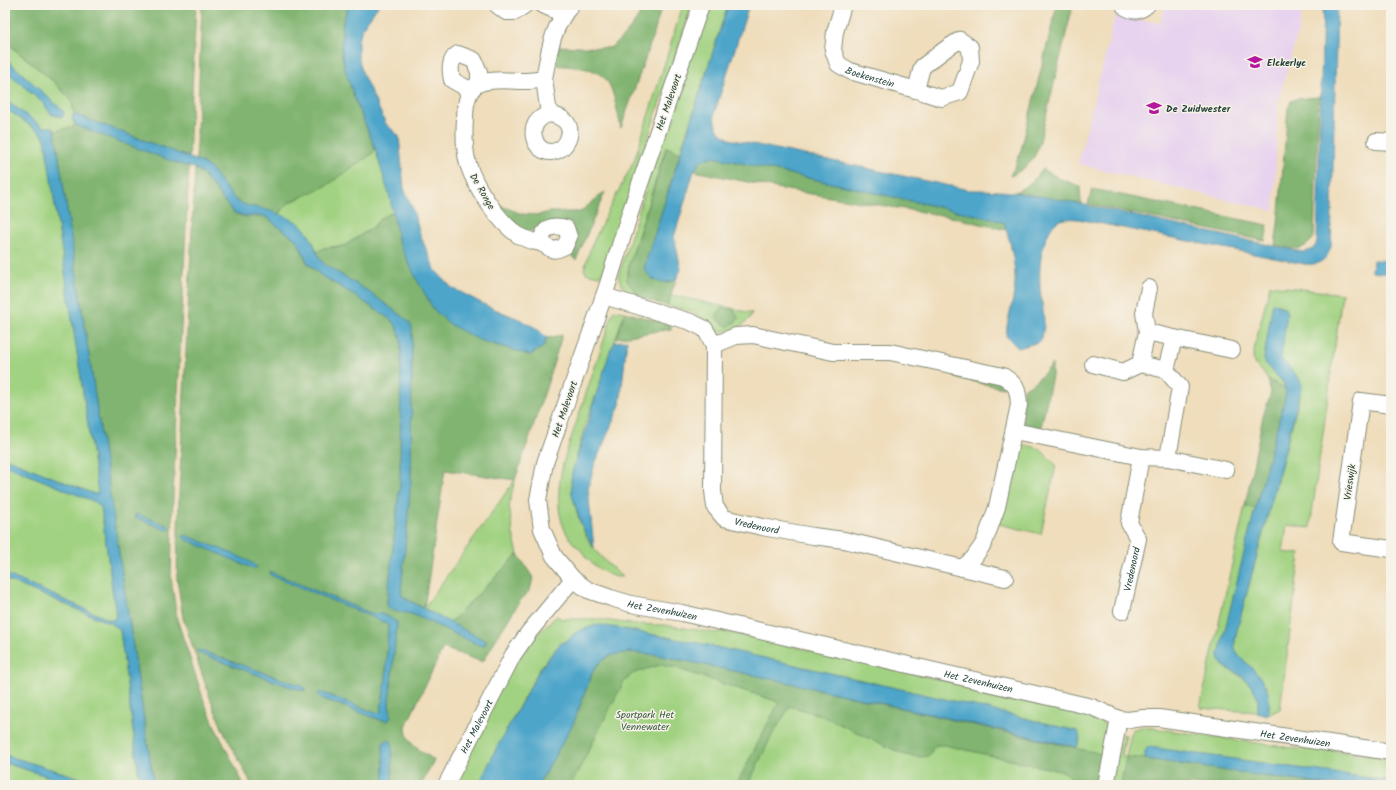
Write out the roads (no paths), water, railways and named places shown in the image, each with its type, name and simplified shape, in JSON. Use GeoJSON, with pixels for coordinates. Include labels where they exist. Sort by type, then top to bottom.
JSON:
{"type":"FeatureCollection","features":[{"type":"Feature","properties":{"kind":"street"},"geometry":{"type":"LineString","coordinates":[[497,5],[506,12],[515,12],[525,5]]}},
{"type":"Feature","properties":{"kind":"street"},"geometry":{"type":"LineString","coordinates":[[543,5],[567,9],[551,39],[544,79],[549,114]]}},
{"type":"Feature","properties":{"kind":"street","name":"Het Malevoort"},"geometry":{"type":"LineString","coordinates":[[446,785],[512,655],[528,632],[573,579],[554,556],[542,529],[538,500],[545,463],[604,296],[630,213],[701,5]]}},
{"type":"Feature","properties":{"kind":"street","name":"Boekenstein"},"geometry":{"type":"LineString","coordinates":[[843,5],[835,32],[833,50],[838,64],[850,71],[916,90]]}},
{"type":"Feature","properties":{"kind":"street"},"geometry":{"type":"LineString","coordinates":[[1124,5],[1132,11],[1141,10],[1146,5]]}},
{"type":"Feature","properties":{"kind":"street","name":"De Ronge"},"geometry":{"type":"LineString","coordinates":[[540,243],[533,242],[519,235],[503,222],[490,205],[476,182],[468,164],[464,136],[465,111],[475,87],[498,80],[528,81],[544,79]]}},
{"type":"Feature","properties":{"kind":"street"},"geometry":{"type":"LineString","coordinates":[[1140,364],[1147,332],[1144,313],[1149,288]]}},
{"type":"Feature","properties":{"kind":"street"},"geometry":{"type":"LineString","coordinates":[[604,296],[691,322],[705,330],[714,345],[736,336],[753,335],[833,352],[890,352],[1004,376],[1012,381],[1018,389],[1019,405],[997,507],[984,543],[973,559],[962,568]]}},
{"type":"Feature","properties":{"kind":"street"},"geometry":{"type":"LineString","coordinates":[[1147,332],[1232,350]]}},
{"type":"Feature","properties":{"kind":"street"},"geometry":{"type":"LineString","coordinates":[[1166,370],[1174,338]]}},
{"type":"Feature","properties":{"kind":"street","name":"Vredenoord"},"geometry":{"type":"LineString","coordinates":[[714,345],[713,491],[715,507],[724,518],[762,527],[844,540],[1005,578]]}},
{"type":"Feature","properties":{"kind":"street"},"geometry":{"type":"LineString","coordinates":[[1093,364],[1123,372],[1140,364],[1166,370],[1180,388],[1168,458]]}},
{"type":"Feature","properties":{"kind":"street","name":"Vrieswijk"},"geometry":{"type":"LineString","coordinates":[[1391,405],[1361,401],[1341,542],[1391,549]]}},
{"type":"Feature","properties":{"kind":"street"},"geometry":{"type":"LineString","coordinates":[[1014,431],[1141,457],[1168,458],[1226,470]]}},
{"type":"Feature","properties":{"kind":"street","name":"Vredenoord"},"geometry":{"type":"LineString","coordinates":[[1122,611],[1138,540],[1129,524],[1141,457]]}},
{"type":"Feature","properties":{"kind":"street","name":"Het Zevenhuizen"},"geometry":{"type":"LineString","coordinates":[[573,579],[588,590],[631,604],[682,613],[1080,704],[1092,707],[1119,719],[1128,720],[1159,718],[1391,752]]}},
{"type":"Feature","properties":{"kind":"street"},"geometry":{"type":"LineString","coordinates":[[1106,785],[1119,719]]}},
{"type":"Feature","properties":{"kind":"water"},"geometry":{"type":"Polygon","coordinates":[[[349,5],[379,5],[363,27],[358,40],[358,56],[363,75],[386,124],[399,136],[404,189],[412,207],[421,237],[435,270],[451,287],[487,306],[519,319],[536,328],[547,338],[543,347],[530,355],[479,340],[451,325],[434,310],[416,278],[399,243],[390,198],[375,148],[354,97],[345,70],[341,47],[343,21],[349,5]]]}},
{"type":"Feature","properties":{"kind":"water"},"geometry":{"type":"Polygon","coordinates":[[[728,5],[749,5],[714,114],[715,123],[718,129],[729,139],[969,190],[988,190],[1063,200],[1302,252],[1311,250],[1315,247],[1317,242],[1323,5],[1337,5],[1331,247],[1329,252],[1322,261],[1318,263],[1304,264],[1078,219],[1060,220],[1051,229],[1043,247],[1040,274],[1040,288],[1044,316],[1044,329],[1042,336],[1039,342],[1018,348],[1006,336],[1014,295],[1015,281],[1011,249],[1005,223],[993,219],[714,157],[707,158],[702,161],[694,171],[674,237],[681,269],[676,280],[661,282],[654,280],[644,269],[728,5]]]}},
{"type":"Feature","properties":{"kind":"water"},"geometry":{"type":"Polygon","coordinates":[[[5,58],[64,112],[63,117],[51,114],[43,103],[5,70],[5,58]]]}},
{"type":"Feature","properties":{"kind":"water"},"geometry":{"type":"Polygon","coordinates":[[[5,100],[43,127],[52,127],[55,131],[154,785],[140,785],[120,630],[114,625],[5,579],[5,574],[112,621],[116,616],[101,507],[95,502],[5,465],[5,458],[94,494],[97,494],[98,492],[45,139],[41,133],[5,108],[5,100]]]}},
{"type":"Feature","properties":{"kind":"water"},"geometry":{"type":"Polygon","coordinates":[[[74,114],[201,162],[210,168],[238,202],[278,214],[301,225],[308,234],[324,264],[369,292],[408,321],[412,327],[411,480],[401,592],[403,597],[409,601],[486,641],[484,646],[412,614],[397,612],[388,608],[387,603],[400,484],[401,341],[396,326],[390,319],[319,274],[308,263],[297,240],[271,220],[264,216],[246,216],[234,213],[204,175],[197,169],[182,165],[75,125],[72,117],[74,114]]]}},
{"type":"Feature","properties":{"kind":"water"},"geometry":{"type":"Polygon","coordinates":[[[1373,260],[1391,261],[1391,274],[1372,272],[1373,260]]]}},
{"type":"Feature","properties":{"kind":"water"},"geometry":{"type":"Polygon","coordinates":[[[1273,303],[1285,308],[1287,313],[1281,359],[1299,378],[1302,385],[1237,630],[1235,643],[1235,649],[1238,655],[1255,671],[1266,687],[1269,699],[1268,715],[1256,712],[1258,700],[1251,685],[1237,673],[1226,668],[1220,660],[1219,654],[1255,509],[1286,394],[1284,383],[1266,365],[1264,359],[1273,303]]]}},
{"type":"Feature","properties":{"kind":"water"},"geometry":{"type":"Polygon","coordinates":[[[627,340],[620,405],[594,466],[588,489],[594,548],[581,524],[572,495],[572,473],[610,351],[615,342],[627,340]]]}},
{"type":"Feature","properties":{"kind":"water"},"geometry":{"type":"Polygon","coordinates":[[[136,514],[166,525],[169,529],[166,530],[135,517],[136,514]]]}},
{"type":"Feature","properties":{"kind":"water"},"geometry":{"type":"Polygon","coordinates":[[[185,535],[236,555],[257,567],[254,569],[185,539],[183,536],[185,535]]]}},
{"type":"Feature","properties":{"kind":"water"},"geometry":{"type":"Polygon","coordinates":[[[270,572],[370,613],[383,614],[397,622],[389,704],[391,715],[389,720],[378,719],[324,699],[318,694],[320,692],[376,713],[381,712],[386,678],[388,625],[270,575],[270,572]]]}},
{"type":"Feature","properties":{"kind":"water"},"geometry":{"type":"Polygon","coordinates":[[[601,625],[703,644],[966,704],[1077,731],[1080,737],[1077,747],[777,680],[657,655],[629,652],[608,656],[597,665],[593,671],[573,724],[537,785],[479,785],[496,749],[540,669],[560,644],[568,640],[576,632],[601,625]]]}},
{"type":"Feature","properties":{"kind":"water"},"geometry":{"type":"Polygon","coordinates":[[[199,650],[302,686],[305,691],[198,653],[197,651],[199,650]]]}},
{"type":"Feature","properties":{"kind":"water"},"geometry":{"type":"Polygon","coordinates":[[[388,740],[391,741],[392,745],[392,785],[384,785],[383,744],[388,740]]]}},
{"type":"Feature","properties":{"kind":"water"},"geometry":{"type":"Polygon","coordinates":[[[1148,747],[1391,781],[1391,785],[1328,785],[1146,759],[1145,753],[1148,747]]]}},
{"type":"Feature","properties":{"kind":"water"},"geometry":{"type":"Polygon","coordinates":[[[5,755],[103,785],[76,785],[5,763],[5,755]]]}},
{"type":"Feature","properties":{"kind":"place","name":"Elckerlyc"},"geometry":{"type":"Point","coordinates":[1255,62]}},
{"type":"Feature","properties":{"kind":"place","name":"De Zuidwester"},"geometry":{"type":"Point","coordinates":[1154,108]}},
{"type":"Feature","properties":{"kind":"park label","name":"Sportpark Het Vennewater"},"geometry":{"type":"Point","coordinates":[645,720]}}]}
